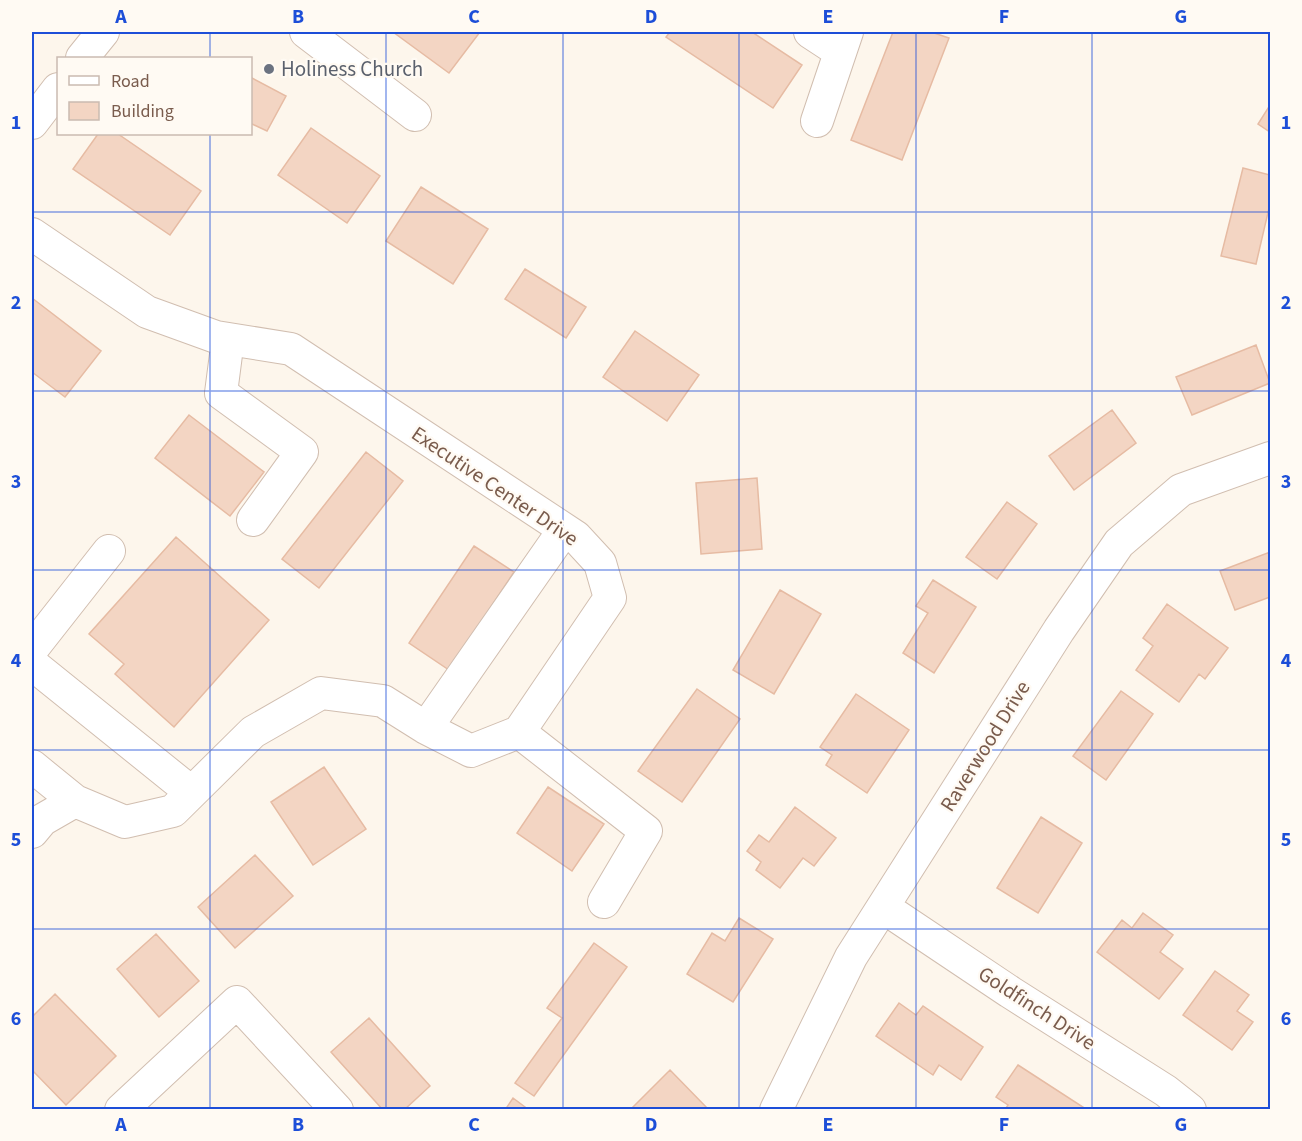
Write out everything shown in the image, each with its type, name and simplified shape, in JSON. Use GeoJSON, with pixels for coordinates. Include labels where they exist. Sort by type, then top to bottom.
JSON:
{"type":"FeatureCollection","features":[{"type":"Feature","properties":{"kind":"street"},"geometry":{"type":"LineString","coordinates":[[83,57],[104,32]]}},
{"type":"Feature","properties":{"kind":"street"},"geometry":{"type":"LineString","coordinates":[[306,32],[415,115]]}},
{"type":"Feature","properties":{"kind":"street"},"geometry":{"type":"LineString","coordinates":[[810,32],[843,41],[817,121]]}},
{"type":"Feature","properties":{"kind":"street"},"geometry":{"type":"LineString","coordinates":[[32,123],[57,90]]}},
{"type":"Feature","properties":{"kind":"street","name":"Executive Center Drive"},"geometry":{"type":"LineString","coordinates":[[32,234],[147,312],[216,337],[291,350],[576,537],[600,563],[610,598],[519,732]]}},
{"type":"Feature","properties":{"kind":"street"},"geometry":{"type":"LineString","coordinates":[[228,339],[221,393],[302,452],[253,520]]}},
{"type":"Feature","properties":{"kind":"street","name":"Raverwood Drive"},"geometry":{"type":"LineString","coordinates":[[776,1110],[851,957],[1059,630],[1119,543],[1181,490],[1270,458]]}},
{"type":"Feature","properties":{"kind":"street"},"geometry":{"type":"LineString","coordinates":[[426,728],[564,530]]}},
{"type":"Feature","properties":{"kind":"street"},"geometry":{"type":"LineString","coordinates":[[32,649],[109,552]]}},
{"type":"Feature","properties":{"kind":"street"},"geometry":{"type":"LineString","coordinates":[[32,664],[192,792]]}},
{"type":"Feature","properties":{"kind":"street"},"geometry":{"type":"LineString","coordinates":[[32,766],[75,801],[125,822],[173,811],[253,732],[321,693],[383,701],[426,728],[471,751],[519,732],[646,831],[603,902]]}},
{"type":"Feature","properties":{"kind":"street"},"geometry":{"type":"LineString","coordinates":[[32,832],[42,820],[75,801]]}},
{"type":"Feature","properties":{"kind":"street","name":"Goldfinch Drive"},"geometry":{"type":"LineString","coordinates":[[883,907],[1010,992],[1166,1091],[1190,1110]]}},
{"type":"Feature","properties":{"kind":"street"},"geometry":{"type":"LineString","coordinates":[[122,1110],[237,1002],[337,1110]]}},
{"type":"Feature","properties":{"kind":"building"},"geometry":{"type":"Polygon","coordinates":[[[393,32],[480,32],[449,73],[393,32]]]}},
{"type":"Feature","properties":{"kind":"building"},"geometry":{"type":"Polygon","coordinates":[[[670,32],[752,32],[802,65],[773,108],[666,37],[670,32]]]}},
{"type":"Feature","properties":{"kind":"building"},"geometry":{"type":"Polygon","coordinates":[[[893,32],[931,32],[949,38],[902,160],[851,140],[893,32]]]}},
{"type":"Feature","properties":{"kind":"building"},"geometry":{"type":"Polygon","coordinates":[[[252,78],[286,96],[267,131],[252,124],[252,78]]]}},
{"type":"Feature","properties":{"kind":"building"},"geometry":{"type":"Polygon","coordinates":[[[1270,105],[1270,132],[1258,124],[1270,105]]]}},
{"type":"Feature","properties":{"kind":"building"},"geometry":{"type":"Polygon","coordinates":[[[311,128],[380,176],[347,223],[278,175],[311,128]]]}},
{"type":"Feature","properties":{"kind":"building"},"geometry":{"type":"Polygon","coordinates":[[[97,135],[119,135],[201,191],[170,235],[73,169],[97,135]]]}},
{"type":"Feature","properties":{"kind":"building"},"geometry":{"type":"Polygon","coordinates":[[[1243,168],[1270,175],[1270,204],[1256,264],[1221,256],[1243,168]]]}},
{"type":"Feature","properties":{"kind":"building"},"geometry":{"type":"Polygon","coordinates":[[[421,187],[488,229],[453,284],[386,241],[421,187]]]}},
{"type":"Feature","properties":{"kind":"building"},"geometry":{"type":"Polygon","coordinates":[[[525,269],[586,307],[566,338],[505,299],[525,269]]]}},
{"type":"Feature","properties":{"kind":"building"},"geometry":{"type":"Polygon","coordinates":[[[32,298],[101,351],[65,397],[32,372],[32,298]]]}},
{"type":"Feature","properties":{"kind":"building"},"geometry":{"type":"Polygon","coordinates":[[[635,331],[699,375],[667,421],[603,377],[635,331]]]}},
{"type":"Feature","properties":{"kind":"building"},"geometry":{"type":"Polygon","coordinates":[[[1256,345],[1270,383],[1192,415],[1176,377],[1256,345]]]}},
{"type":"Feature","properties":{"kind":"building"},"geometry":{"type":"Polygon","coordinates":[[[1112,410],[1136,443],[1074,490],[1049,456],[1112,410]]]}},
{"type":"Feature","properties":{"kind":"building"},"geometry":{"type":"Polygon","coordinates":[[[189,415],[264,472],[230,516],[155,458],[189,415]]]}},
{"type":"Feature","properties":{"kind":"building"},"geometry":{"type":"Polygon","coordinates":[[[366,452],[403,481],[319,588],[282,559],[366,452]]]}},
{"type":"Feature","properties":{"kind":"building"},"geometry":{"type":"Polygon","coordinates":[[[757,478],[762,549],[701,554],[696,483],[757,478]]]}},
{"type":"Feature","properties":{"kind":"building"},"geometry":{"type":"Polygon","coordinates":[[[1007,502],[1037,524],[997,579],[966,557],[1007,502]]]}},
{"type":"Feature","properties":{"kind":"building"},"geometry":{"type":"Polygon","coordinates":[[[176,537],[269,620],[174,727],[115,674],[124,664],[89,634],[176,537]]]}},
{"type":"Feature","properties":{"kind":"building"},"geometry":{"type":"Polygon","coordinates":[[[474,546],[514,572],[449,670],[409,643],[474,546]]]}},
{"type":"Feature","properties":{"kind":"building"},"geometry":{"type":"Polygon","coordinates":[[[1270,552],[1270,597],[1235,610],[1220,571],[1270,552]]]}},
{"type":"Feature","properties":{"kind":"building"},"geometry":{"type":"Polygon","coordinates":[[[933,580],[976,607],[934,673],[903,653],[928,613],[916,606],[933,580]]]}},
{"type":"Feature","properties":{"kind":"building"},"geometry":{"type":"Polygon","coordinates":[[[780,590],[821,614],[774,694],[733,670],[780,590]]]}},
{"type":"Feature","properties":{"kind":"building"},"geometry":{"type":"Polygon","coordinates":[[[1167,604],[1228,648],[1205,679],[1199,674],[1179,702],[1136,670],[1153,646],[1143,638],[1167,604]]]}},
{"type":"Feature","properties":{"kind":"building"},"geometry":{"type":"Polygon","coordinates":[[[697,689],[740,719],[682,802],[638,771],[697,689]]]}},
{"type":"Feature","properties":{"kind":"building"},"geometry":{"type":"Polygon","coordinates":[[[1121,691],[1153,714],[1106,780],[1073,756],[1121,691]]]}},
{"type":"Feature","properties":{"kind":"building"},"geometry":{"type":"Polygon","coordinates":[[[856,694],[909,730],[867,793],[826,765],[832,755],[820,747],[856,694]]]}},
{"type":"Feature","properties":{"kind":"building"},"geometry":{"type":"Polygon","coordinates":[[[324,767],[366,829],[313,865],[271,802],[324,767]]]}},
{"type":"Feature","properties":{"kind":"building"},"geometry":{"type":"Polygon","coordinates":[[[548,787],[604,824],[572,871],[517,833],[548,787]]]}},
{"type":"Feature","properties":{"kind":"building"},"geometry":{"type":"Polygon","coordinates":[[[795,807],[836,838],[814,866],[803,858],[780,888],[756,870],[761,862],[747,851],[759,835],[769,842],[795,807]]]}},
{"type":"Feature","properties":{"kind":"building"},"geometry":{"type":"Polygon","coordinates":[[[1041,817],[1082,843],[1038,913],[997,888],[1041,817]]]}},
{"type":"Feature","properties":{"kind":"building"},"geometry":{"type":"Polygon","coordinates":[[[255,855],[293,896],[235,948],[198,907],[255,855]]]}},
{"type":"Feature","properties":{"kind":"building"},"geometry":{"type":"Polygon","coordinates":[[[1143,913],[1173,935],[1160,952],[1183,969],[1159,999],[1097,952],[1122,920],[1132,928],[1143,913]]]}},
{"type":"Feature","properties":{"kind":"building"},"geometry":{"type":"Polygon","coordinates":[[[739,918],[773,939],[733,1002],[687,974],[712,933],[725,941],[739,918]]]}},
{"type":"Feature","properties":{"kind":"building"},"geometry":{"type":"Polygon","coordinates":[[[156,934],[199,981],[159,1017],[117,969],[156,934]]]}},
{"type":"Feature","properties":{"kind":"building"},"geometry":{"type":"Polygon","coordinates":[[[594,943],[627,967],[534,1096],[515,1083],[562,1018],[547,1008],[594,943]]]}},
{"type":"Feature","properties":{"kind":"building"},"geometry":{"type":"Polygon","coordinates":[[[1215,971],[1249,995],[1237,1011],[1253,1022],[1232,1050],[1183,1015],[1215,971]]]}},
{"type":"Feature","properties":{"kind":"building"},"geometry":{"type":"Polygon","coordinates":[[[55,994],[116,1056],[66,1105],[32,1070],[32,1017],[55,994]]]}},
{"type":"Feature","properties":{"kind":"building"},"geometry":{"type":"Polygon","coordinates":[[[899,1003],[916,1015],[923,1006],[983,1047],[961,1080],[939,1065],[933,1075],[876,1036],[899,1003]]]}},
{"type":"Feature","properties":{"kind":"building"},"geometry":{"type":"Polygon","coordinates":[[[369,1018],[430,1086],[404,1110],[383,1110],[331,1052],[369,1018]]]}},
{"type":"Feature","properties":{"kind":"building"},"geometry":{"type":"Polygon","coordinates":[[[1018,1065],[1086,1109],[1005,1110],[1008,1105],[996,1097],[1018,1065]]]}},
{"type":"Feature","properties":{"kind":"building"},"geometry":{"type":"Polygon","coordinates":[[[670,1070],[709,1110],[630,1110],[670,1070]]]}},
{"type":"Feature","properties":{"kind":"building"},"geometry":{"type":"Polygon","coordinates":[[[513,1098],[529,1110],[505,1110],[513,1098]]]}},
{"type":"Feature","properties":{"kind":"place","name":"Holiness Church"},"geometry":{"type":"Point","coordinates":[269,69]}}]}
